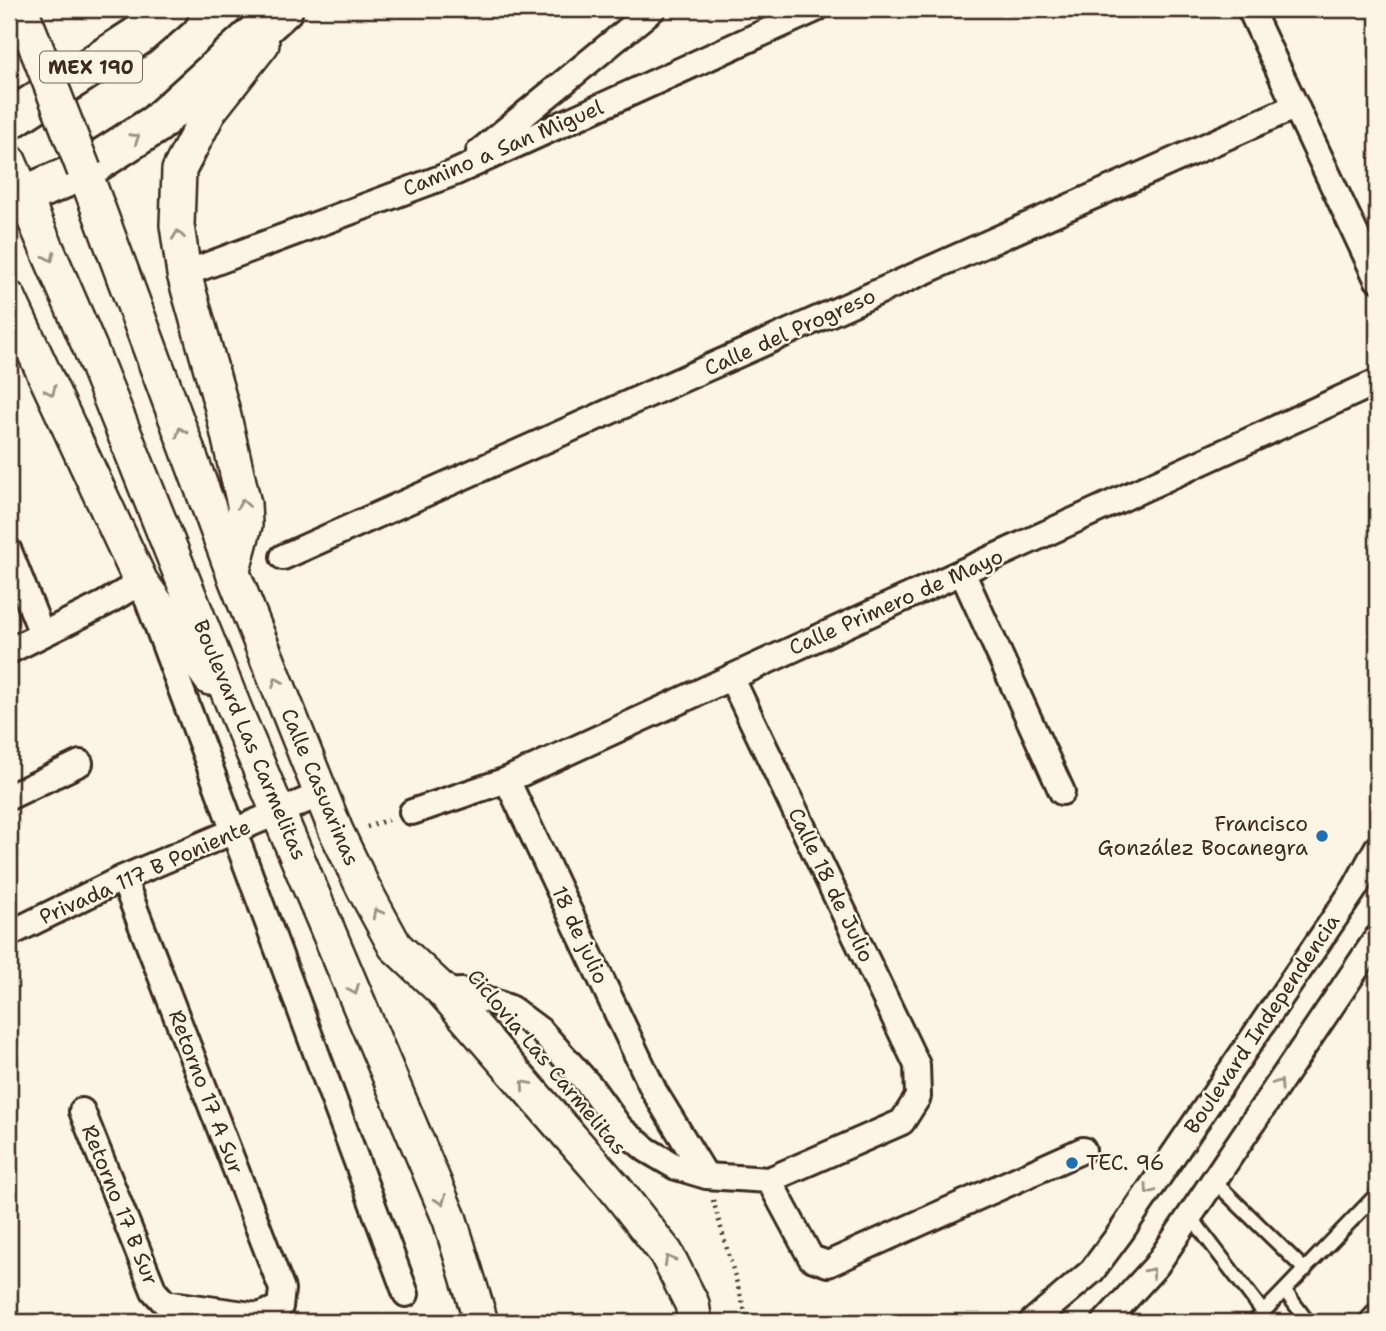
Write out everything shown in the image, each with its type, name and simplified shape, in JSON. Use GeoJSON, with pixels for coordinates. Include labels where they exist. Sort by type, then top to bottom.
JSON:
{"type":"FeatureCollection","features":[{"type":"Feature","properties":{"kind":"highway","name":"MEX 190"},"geometry":{"type":"LineString","coordinates":[[9,120],[138,36],[169,9]]}},
{"type":"Feature","properties":{"kind":"highway"},"geometry":{"type":"LineString","coordinates":[[14,186],[84,170],[156,124],[283,9]]}},
{"type":"Feature","properties":{"kind":"main road"},"geometry":{"type":"LineString","coordinates":[[21,9],[84,170]]}},
{"type":"Feature","properties":{"kind":"main road"},"geometry":{"type":"LineString","coordinates":[[233,570],[245,525],[244,504],[222,408],[184,274],[177,225],[179,170],[210,110],[290,9]]}},
{"type":"Feature","properties":{"kind":"main road","name":"Calle Casuarinas"},"geometry":{"type":"LineString","coordinates":[[84,170],[233,570],[321,794],[347,854],[395,946],[444,992],[614,1187],[666,1253],[692,1304],[695,1322]]}},
{"type":"Feature","properties":{"kind":"main road","name":"Boulevard Las Carmelitas"},"geometry":{"type":"LineString","coordinates":[[14,186],[90,348],[238,717],[450,1220],[481,1322]]}},
{"type":"Feature","properties":{"kind":"main road"},"geometry":{"type":"LineString","coordinates":[[9,298],[15,332],[141,582],[238,717]]}},
{"type":"Feature","properties":{"kind":"street"},"geometry":{"type":"LineString","coordinates":[[454,173],[653,9]]}},
{"type":"Feature","properties":{"kind":"street","name":"Camino a San Miguel"},"geometry":{"type":"LineString","coordinates":[[184,274],[454,173],[816,9]]}},
{"type":"Feature","properties":{"kind":"street"},"geometry":{"type":"LineString","coordinates":[[1250,9],[1377,279]]}},
{"type":"Feature","properties":{"kind":"street","name":"Calle del Progreso"},"geometry":{"type":"LineString","coordinates":[[283,557],[1296,106]]}},
{"type":"Feature","properties":{"kind":"street","name":"Calle Primero de Mayo"},"geometry":{"type":"LineString","coordinates":[[412,812],[507,780],[1377,382]]}},
{"type":"Feature","properties":{"kind":"street"},"geometry":{"type":"LineString","coordinates":[[9,551],[43,635]]}},
{"type":"Feature","properties":{"kind":"street"},"geometry":{"type":"LineString","coordinates":[[962,572],[1062,793]]}},
{"type":"Feature","properties":{"kind":"street"},"geometry":{"type":"LineString","coordinates":[[9,650],[43,635],[141,582],[406,1294]]}},
{"type":"Feature","properties":{"kind":"street","name":"Calle 18 de Julio"},"geometry":{"type":"LineString","coordinates":[[731,677],[917,1065],[919,1097],[902,1122],[769,1180]]}},
{"type":"Feature","properties":{"kind":"street"},"geometry":{"type":"LineString","coordinates":[[9,797],[80,763]]}},
{"type":"Feature","properties":{"kind":"street","name":"18 de julio"},"geometry":{"type":"LineString","coordinates":[[507,780],[654,1091],[706,1176]]}},
{"type":"Feature","properties":{"kind":"street","name":"Privada 117 B Poniente"},"geometry":{"type":"LineString","coordinates":[[9,934],[123,878],[321,794]]}},
{"type":"Feature","properties":{"kind":"street","name":"Boulevard Independencia"},"geometry":{"type":"LineString","coordinates":[[1032,1322],[1092,1271],[1121,1232],[1347,900],[1377,848]]}},
{"type":"Feature","properties":{"kind":"street","name":"Retorno 17 A Sur"},"geometry":{"type":"LineString","coordinates":[[123,878],[282,1289],[280,1307]]}},
{"type":"Feature","properties":{"kind":"street"},"geometry":{"type":"LineString","coordinates":[[1105,1322],[1156,1266],[1377,938]]}},
{"type":"Feature","properties":{"kind":"street"},"geometry":{"type":"LineString","coordinates":[[444,992],[462,991],[510,1008],[541,1031],[590,1086],[621,1129],[647,1150],[676,1167],[706,1176],[769,1180],[811,1258],[828,1264],[1083,1150]]}},
{"type":"Feature","properties":{"kind":"street","name":"Retorno 17 B Sur"},"geometry":{"type":"LineString","coordinates":[[82,1111],[154,1291],[165,1303],[259,1316],[280,1307]]}},
{"type":"Feature","properties":{"kind":"lane"},"geometry":{"type":"LineString","coordinates":[[1214,1181],[1305,1270]]}},
{"type":"Feature","properties":{"kind":"lane"},"geometry":{"type":"LineString","coordinates":[[1254,1322],[1377,1194]]}},
{"type":"Feature","properties":{"kind":"lane"},"geometry":{"type":"LineString","coordinates":[[1190,1216],[1232,1267],[1264,1313]]}},
{"type":"Feature","properties":{"kind":"lane"},"geometry":{"type":"LineString","coordinates":[[1285,1291],[1308,1322]]}},
{"type":"Feature","properties":{"kind":"lane"},"geometry":{"type":"LineString","coordinates":[[1364,1322],[1377,1308]]}},
{"type":"Feature","properties":{"kind":"path"},"geometry":{"type":"LineString","coordinates":[[706,1176],[747,1322]]}},
{"type":"Feature","properties":{"kind":"place","name":"Francisco González Bocanegra"},"geometry":{"type":"Point","coordinates":[1322,836]}},
{"type":"Feature","properties":{"kind":"place","name":"TEC. 96"},"geometry":{"type":"Point","coordinates":[1072,1163]}}]}
